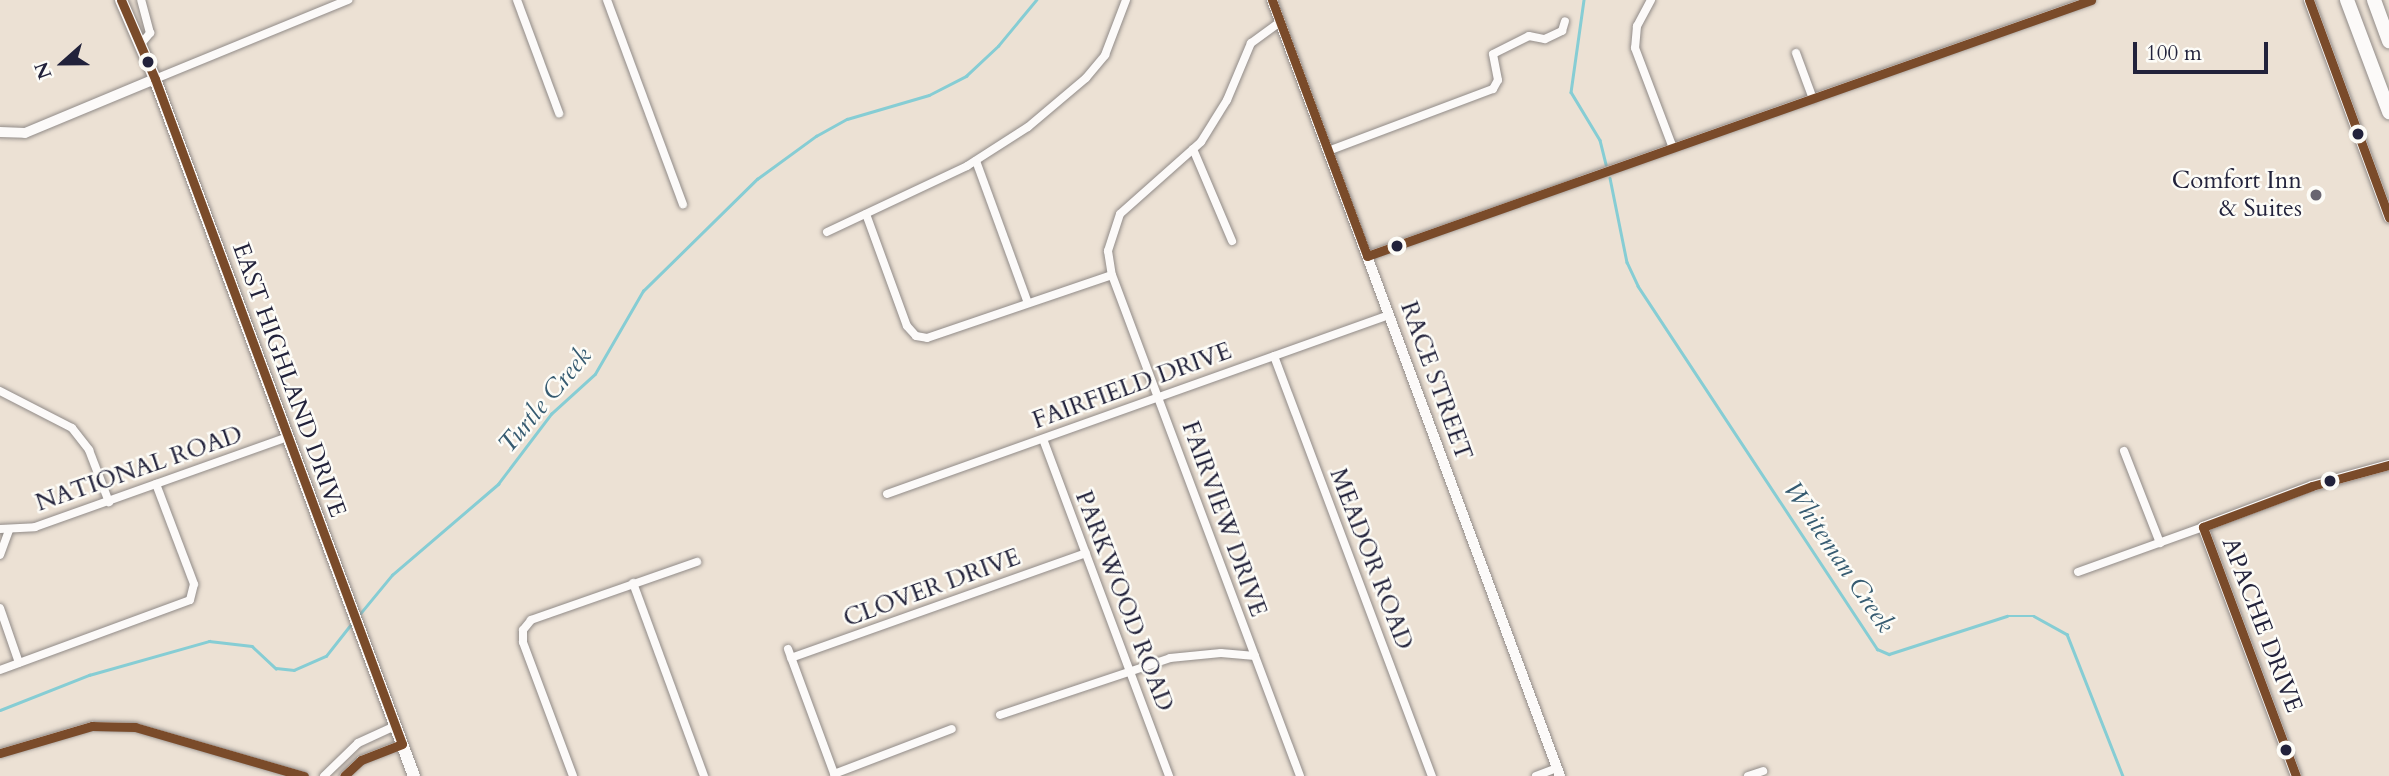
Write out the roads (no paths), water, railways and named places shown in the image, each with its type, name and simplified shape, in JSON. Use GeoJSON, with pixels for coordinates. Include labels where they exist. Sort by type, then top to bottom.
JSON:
{"type":"FeatureCollection","features":[{"type":"Feature","properties":{"kind":"highway"},"geometry":{"type":"LineString","coordinates":[[2347,0],[2389,112]]}},
{"type":"Feature","properties":{"kind":"highway"},"geometry":{"type":"LineString","coordinates":[[2374,0],[2389,41]]}},
{"type":"Feature","properties":{"kind":"main road","name":"EAST HIGHLAND DRIVE"},"geometry":{"type":"LineString","coordinates":[[121,0],[155,79],[414,776]]}},
{"type":"Feature","properties":{"kind":"main road"},"geometry":{"type":"LineString","coordinates":[[0,132],[25,132],[155,79]]}},
{"type":"Feature","properties":{"kind":"street"},"geometry":{"type":"LineString","coordinates":[[140,45],[150,33],[141,0]]}},
{"type":"Feature","properties":{"kind":"street"},"geometry":{"type":"LineString","coordinates":[[317,0],[321,10]]}},
{"type":"Feature","properties":{"kind":"street"},"geometry":{"type":"LineString","coordinates":[[155,79],[348,0]]}},
{"type":"Feature","properties":{"kind":"street"},"geometry":{"type":"LineString","coordinates":[[517,0],[559,113]]}},
{"type":"Feature","properties":{"kind":"street"},"geometry":{"type":"LineString","coordinates":[[607,0],[683,204]]}},
{"type":"Feature","properties":{"kind":"street"},"geometry":{"type":"LineString","coordinates":[[827,232],[976,161],[1013,138],[1086,78],[1112,42],[1126,0]]}},
{"type":"Feature","properties":{"kind":"street","name":"RACE STREET"},"geometry":{"type":"LineString","coordinates":[[1272,0],[1559,772]]}},
{"type":"Feature","properties":{"kind":"street"},"geometry":{"type":"LineString","coordinates":[[1651,0],[1637,26],[1635,48],[1673,148]]}},
{"type":"Feature","properties":{"kind":"street"},"geometry":{"type":"LineString","coordinates":[[1367,256],[1813,99],[2072,3],[2091,0]]}},
{"type":"Feature","properties":{"kind":"street"},"geometry":{"type":"LineString","coordinates":[[2309,0],[2389,218]]}},
{"type":"Feature","properties":{"kind":"street"},"geometry":{"type":"LineString","coordinates":[[1328,151],[1493,89],[1498,80],[1493,54],[1529,36],[1545,39],[1562,31],[1565,21]]}},
{"type":"Feature","properties":{"kind":"street","name":"FAIRVIEW DRIVE"},"geometry":{"type":"LineString","coordinates":[[1280,22],[1251,43],[1210,130],[1193,149],[1120,214],[1108,251],[1112,275],[1300,776]]}},
{"type":"Feature","properties":{"kind":"street"},"geometry":{"type":"LineString","coordinates":[[1796,53],[1813,99]]}},
{"type":"Feature","properties":{"kind":"street"},"geometry":{"type":"LineString","coordinates":[[1193,149],[1232,241]]}},
{"type":"Feature","properties":{"kind":"street"},"geometry":{"type":"LineString","coordinates":[[976,161],[1028,303]]}},
{"type":"Feature","properties":{"kind":"street"},"geometry":{"type":"LineString","coordinates":[[866,214],[907,326],[916,336],[927,338],[1112,275]]}},
{"type":"Feature","properties":{"kind":"street","name":"FAIRFIELD DRIVE"},"geometry":{"type":"LineString","coordinates":[[887,494],[1389,315]]}},
{"type":"Feature","properties":{"kind":"street","name":"MEADOR ROAD"},"geometry":{"type":"LineString","coordinates":[[1274,356],[1432,776]]}},
{"type":"Feature","properties":{"kind":"street"},"geometry":{"type":"LineString","coordinates":[[0,391],[72,428],[89,450],[109,502]]}},
{"type":"Feature","properties":{"kind":"street","name":"NATIONAL ROAD"},"geometry":{"type":"LineString","coordinates":[[4,530],[35,527],[288,437]]}},
{"type":"Feature","properties":{"kind":"street","name":"PARKWOOD ROAD"},"geometry":{"type":"LineString","coordinates":[[1043,439],[1169,776]]}},
{"type":"Feature","properties":{"kind":"street"},"geometry":{"type":"LineString","coordinates":[[2124,451],[2160,543]]}},
{"type":"Feature","properties":{"kind":"street"},"geometry":{"type":"LineString","coordinates":[[2078,572],[2312,486],[2389,465]]}},
{"type":"Feature","properties":{"kind":"street"},"geometry":{"type":"LineString","coordinates":[[0,670],[185,604],[191,598],[194,584],[156,484]]}},
{"type":"Feature","properties":{"kind":"street","name":"APACHE DRIVE"},"geometry":{"type":"LineString","coordinates":[[2203,527],[2296,776]]}},
{"type":"Feature","properties":{"kind":"street"},"geometry":{"type":"LineString","coordinates":[[0,555],[4,530]]}},
{"type":"Feature","properties":{"kind":"street","name":"CLOVER DRIVE"},"geometry":{"type":"LineString","coordinates":[[791,658],[1086,553]]}},
{"type":"Feature","properties":{"kind":"street"},"geometry":{"type":"LineString","coordinates":[[573,776],[523,642],[523,630],[531,621],[697,562]]}},
{"type":"Feature","properties":{"kind":"street"},"geometry":{"type":"LineString","coordinates":[[633,583],[704,776]]}},
{"type":"Feature","properties":{"kind":"street"},"geometry":{"type":"LineString","coordinates":[[0,608],[19,663]]}},
{"type":"Feature","properties":{"kind":"street"},"geometry":{"type":"LineString","coordinates":[[788,649],[834,775],[952,729]]}},
{"type":"Feature","properties":{"kind":"street"},"geometry":{"type":"LineString","coordinates":[[1000,715],[1129,670],[1195,654],[1255,656]]}},
{"type":"Feature","properties":{"kind":"street"},"geometry":{"type":"LineString","coordinates":[[0,753],[92,726],[135,727],[304,776]]}},
{"type":"Feature","properties":{"kind":"street"},"geometry":{"type":"LineString","coordinates":[[324,776],[358,743],[395,726]]}},
{"type":"Feature","properties":{"kind":"street"},"geometry":{"type":"LineString","coordinates":[[344,776],[361,760],[402,744]]}},
{"type":"Feature","properties":{"kind":"street"},"geometry":{"type":"LineString","coordinates":[[1748,776],[1763,771]]}},
{"type":"Feature","properties":{"kind":"street"},"geometry":{"type":"LineString","coordinates":[[1536,776],[1559,772]]}},
{"type":"Feature","properties":{"kind":"waterway","name":"Turtle Creek"},"geometry":{"type":"LineString","coordinates":[[359,615],[392,575],[498,484],[551,414],[595,374],[643,291],[757,179],[816,136],[847,119],[929,95],[966,76],[998,46],[1036,0]]}},
{"type":"Feature","properties":{"kind":"waterway","name":"Whiteman Creek"},"geometry":{"type":"LineString","coordinates":[[1584,0],[1571,92],[1600,140],[1606,164]]}},
{"type":"Feature","properties":{"kind":"waterway","name":"Whiteman Creek"},"geometry":{"type":"LineString","coordinates":[[1610,178],[1627,262],[1638,286],[1877,649],[1889,654],[2007,616],[2034,616],[2067,634],[2123,776]]}},
{"type":"Feature","properties":{"kind":"waterway","name":"Turtle Creek"},"geometry":{"type":"LineString","coordinates":[[0,710],[89,675],[209,641],[252,646],[276,668],[294,670],[326,656],[352,623]]}},
{"type":"Feature","properties":{"kind":"place","name":"Comfort Inn & Suites"},"geometry":{"type":"Point","coordinates":[2316,195]}}]}
